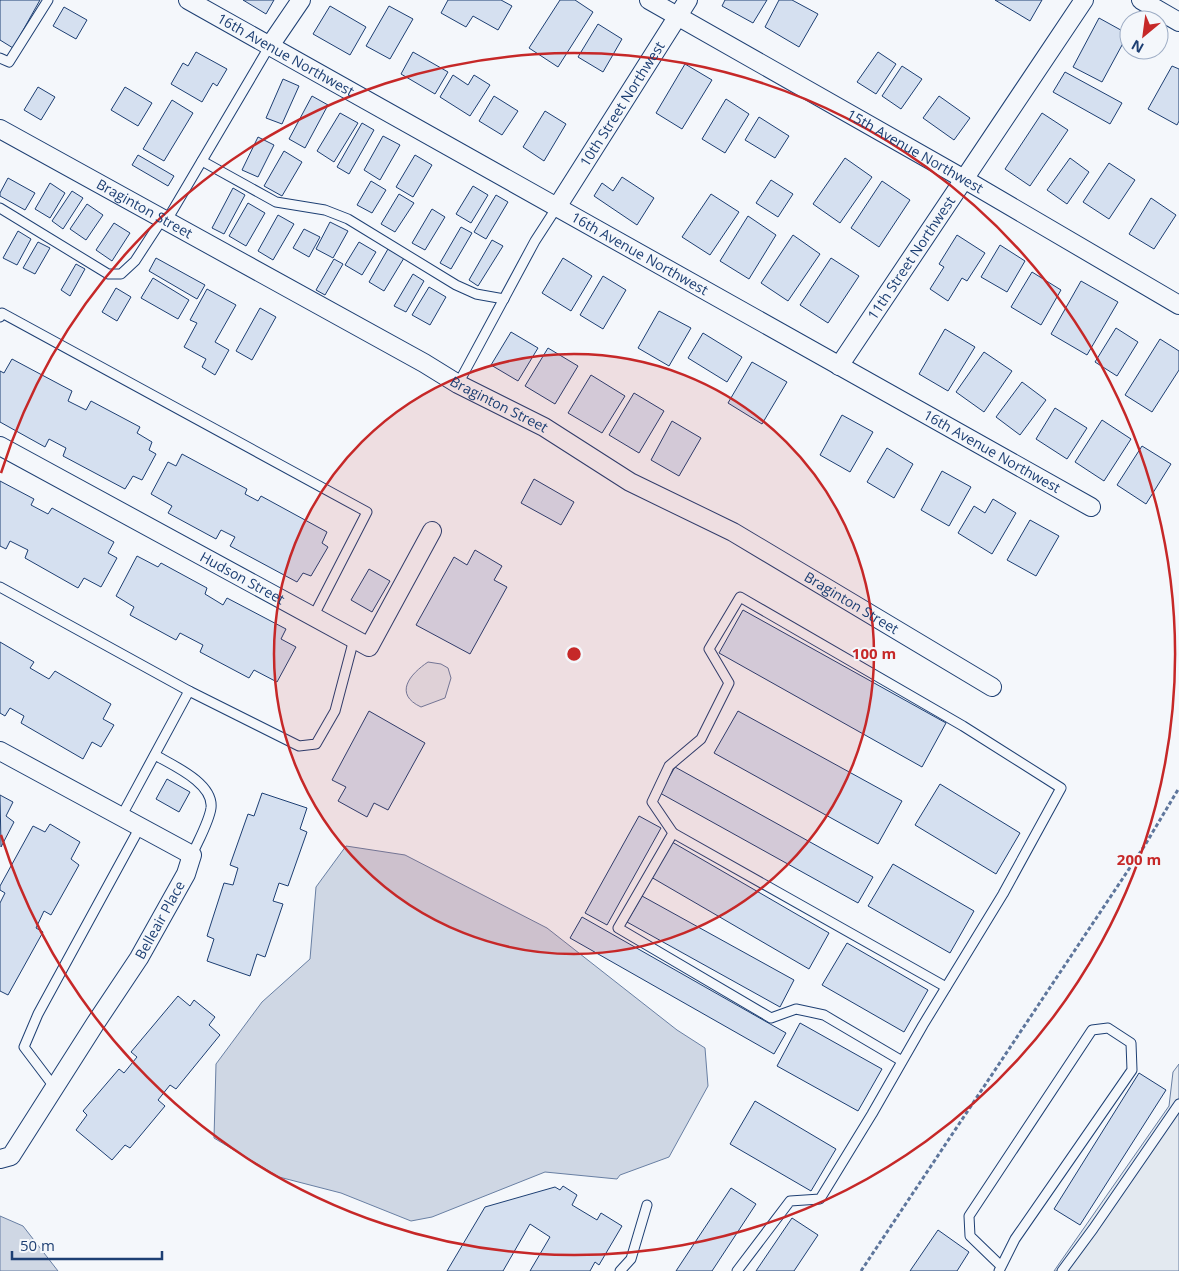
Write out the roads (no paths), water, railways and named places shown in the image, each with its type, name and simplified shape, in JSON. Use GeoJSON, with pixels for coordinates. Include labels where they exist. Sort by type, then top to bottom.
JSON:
{"type":"FeatureCollection","features":[{"type":"Feature","properties":{"kind":"street","name":"16th Avenue Northwest"},"geometry":{"type":"LineString","coordinates":[[188,0],[1091,507]]}},
{"type":"Feature","properties":{"kind":"street"},"geometry":{"type":"LineString","coordinates":[[269,47],[301,0]]}},
{"type":"Feature","properties":{"kind":"street","name":"15th Avenue Northwest"},"geometry":{"type":"LineString","coordinates":[[649,0],[964,178],[1179,305]]}},
{"type":"Feature","properties":{"kind":"street","name":"10th Street Northwest"},"geometry":{"type":"LineString","coordinates":[[556,207],[688,0]]}},
{"type":"Feature","properties":{"kind":"street","name":"11th Street Northwest"},"geometry":{"type":"LineString","coordinates":[[839,366],[1084,0]]}},
{"type":"Feature","properties":{"kind":"street"},"geometry":{"type":"LineString","coordinates":[[1141,0],[1179,22]]}},
{"type":"Feature","properties":{"kind":"street","name":"Braginton Street"},"geometry":{"type":"LineString","coordinates":[[2,134],[165,219],[424,363],[458,384],[544,427],[630,482],[733,532],[992,687]]}},
{"type":"Feature","properties":{"kind":"street","name":"Hudson Street"},"geometry":{"type":"LineString","coordinates":[[0,446],[369,648],[432,531]]}},
{"type":"Feature","properties":{"kind":"street"},"geometry":{"type":"LineString","coordinates":[[0,751],[192,855]]}},
{"type":"Feature","properties":{"kind":"street","name":"Belleair Place"},"geometry":{"type":"LineString","coordinates":[[0,1160],[11,1156],[140,958],[186,874],[192,855]]}},
{"type":"Feature","properties":{"kind":"lane"},"geometry":{"type":"LineString","coordinates":[[0,58],[9,62],[48,0]]}},
{"type":"Feature","properties":{"kind":"lane"},"geometry":{"type":"LineString","coordinates":[[0,208],[108,274],[121,274],[135,261],[165,219],[202,161],[269,47]]}},
{"type":"Feature","properties":{"kind":"lane"},"geometry":{"type":"LineString","coordinates":[[202,161],[276,202],[325,210],[348,218],[456,285],[476,294],[504,299]]}},
{"type":"Feature","properties":{"kind":"lane"},"geometry":{"type":"LineString","coordinates":[[458,384],[556,207]]}},
{"type":"Feature","properties":{"kind":"lane"},"geometry":{"type":"LineString","coordinates":[[0,317],[2,313],[367,512],[313,616]]}},
{"type":"Feature","properties":{"kind":"lane"},"geometry":{"type":"LineString","coordinates":[[0,587],[189,691],[299,746],[316,744],[334,711],[354,639]]}},
{"type":"Feature","properties":{"kind":"lane"},"geometry":{"type":"LineString","coordinates":[[736,1271],[790,1201],[820,1199],[1003,894],[1061,788],[963,726],[740,597],[709,649],[730,683],[702,739],[669,766],[652,802],[673,833],[946,987]]}},
{"type":"Feature","properties":{"kind":"lane"},"geometry":{"type":"LineString","coordinates":[[121,817],[189,691]]}},
{"type":"Feature","properties":{"kind":"lane"},"geometry":{"type":"LineString","coordinates":[[155,755],[204,787],[210,797],[211,808],[192,855]]}},
{"type":"Feature","properties":{"kind":"lane"},"geometry":{"type":"LineString","coordinates":[[55,1088],[24,1047],[38,1014],[140,827]]}},
{"type":"Feature","properties":{"kind":"lane"},"geometry":{"type":"LineString","coordinates":[[673,833],[618,928],[771,1018],[796,1010],[824,1015],[902,1061]]}},
{"type":"Feature","properties":{"kind":"lane"},"geometry":{"type":"LineString","coordinates":[[1108,1028],[1131,1043],[1132,1070],[1015,1240],[1000,1268],[970,1236],[969,1216],[1092,1030],[1108,1028]]}},
{"type":"Feature","properties":{"kind":"lane"},"geometry":{"type":"LineString","coordinates":[[1062,1271],[1179,1104]]}},
{"type":"Feature","properties":{"kind":"lane"},"geometry":{"type":"LineString","coordinates":[[620,1271],[631,1259],[647,1205]]}}]}
